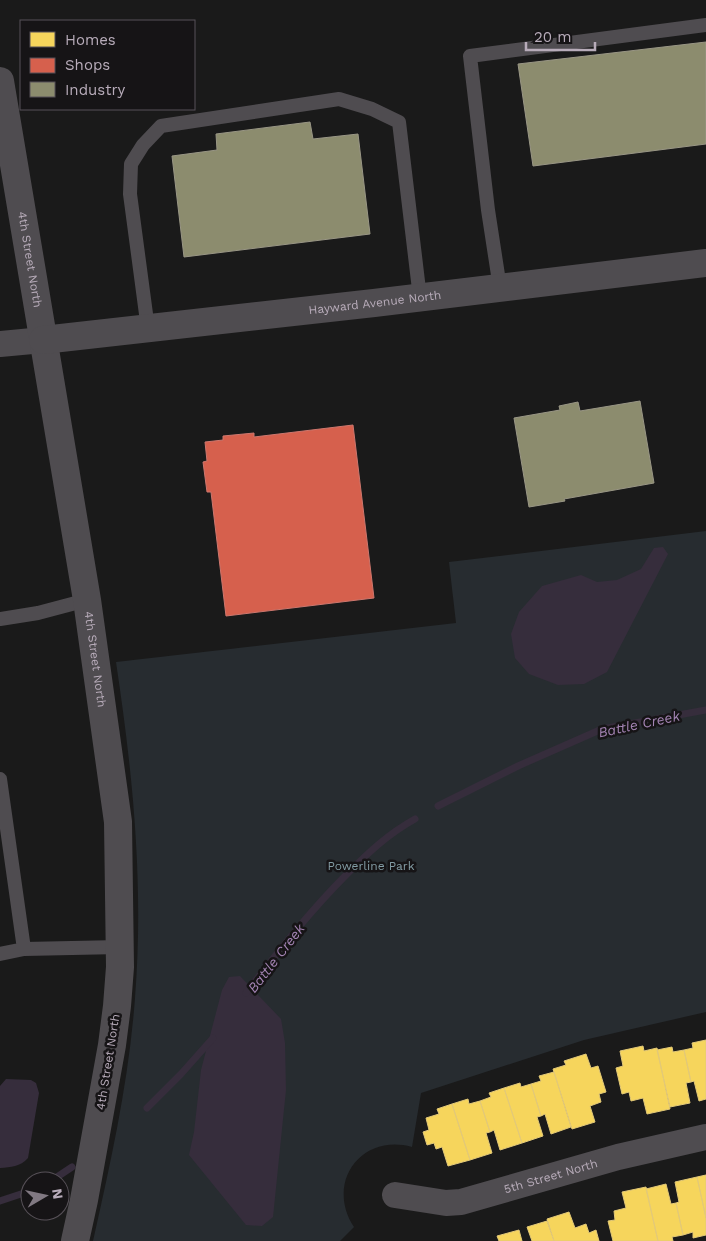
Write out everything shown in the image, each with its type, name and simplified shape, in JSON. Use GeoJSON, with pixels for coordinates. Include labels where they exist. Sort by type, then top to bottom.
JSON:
{"type":"FeatureCollection","features":[{"type":"Feature","properties":{"kind":"street","name":"4th Street North"},"geometry":{"type":"LineString","coordinates":[[0,81],[87,600],[118,822],[120,947],[117,1006],[112,1045],[75,1241]]}},
{"type":"Feature","properties":{"kind":"street","name":"Hayward Avenue North"},"geometry":{"type":"LineString","coordinates":[[43,340],[420,298],[706,263]]}},
{"type":"Feature","properties":{"kind":"street"},"geometry":{"type":"LineString","coordinates":[[0,344],[43,340]]}},
{"type":"Feature","properties":{"kind":"street","name":"5th Street North"},"geometry":{"type":"LineString","coordinates":[[395,1195],[446,1203],[461,1202],[618,1156],[706,1137]]}},
{"type":"Feature","properties":{"kind":"lane"},"geometry":{"type":"LineString","coordinates":[[500,288],[488,210],[470,56],[706,25]]}},
{"type":"Feature","properties":{"kind":"lane"},"geometry":{"type":"LineString","coordinates":[[148,329],[130,194],[131,164],[143,145],[161,126],[339,99],[372,108],[399,122],[420,298]]}},
{"type":"Feature","properties":{"kind":"lane"},"geometry":{"type":"LineString","coordinates":[[0,619],[38,613],[87,600]]}},
{"type":"Feature","properties":{"kind":"lane"},"geometry":{"type":"LineString","coordinates":[[0,779],[24,949]]}},
{"type":"Feature","properties":{"kind":"lane"},"geometry":{"type":"LineString","coordinates":[[0,954],[24,949],[120,947]]}},
{"type":"Feature","properties":{"kind":"green space","name":"Powerline Park"},"geometry":{"type":"Polygon","coordinates":[[[706,531],[706,1012],[584,1040],[421,1093],[412,1147],[394,1145],[377,1147],[353,1165],[346,1179],[344,1194],[346,1210],[354,1227],[340,1241],[93,1241],[124,1090],[135,998],[137,955],[137,871],[132,788],[116,662],[456,623],[449,562],[706,531]]]}},
{"type":"Feature","properties":{"kind":"shaded area"},"geometry":{"type":"Polygon","coordinates":[[[663,547],[668,554],[607,672],[584,684],[558,685],[529,674],[515,658],[511,634],[519,612],[542,586],[581,575],[597,582],[617,580],[641,569],[654,548],[663,547]]]}},
{"type":"Feature","properties":{"kind":"shaded area"},"geometry":{"type":"Polygon","coordinates":[[[240,976],[281,1019],[285,1043],[286,1090],[273,1217],[262,1226],[246,1225],[189,1155],[194,1132],[201,1070],[222,990],[229,977],[240,976]]]}},
{"type":"Feature","properties":{"kind":"shaded area"},"geometry":{"type":"Polygon","coordinates":[[[6,1079],[31,1080],[36,1083],[39,1093],[28,1158],[19,1165],[0,1168],[0,1086],[6,1079]]]}},
{"type":"Feature","properties":{"kind":"building: Homes"},"geometry":{"type":"Polygon","coordinates":[[[706,1040],[706,1099],[699,1101],[694,1081],[691,1082],[684,1050],[693,1048],[692,1043],[706,1040]]]}},
{"type":"Feature","properties":{"kind":"building: Homes"},"geometry":{"type":"Polygon","coordinates":[[[643,1046],[644,1051],[657,1048],[670,1109],[647,1114],[643,1098],[631,1101],[629,1092],[622,1094],[616,1068],[623,1066],[620,1051],[643,1046]]]}},
{"type":"Feature","properties":{"kind":"building: Homes"},"geometry":{"type":"Polygon","coordinates":[[[672,1047],[673,1052],[684,1050],[691,1082],[686,1083],[690,1103],[670,1107],[657,1050],[672,1047]]]}},
{"type":"Feature","properties":{"kind":"building: Homes"},"geometry":{"type":"Polygon","coordinates":[[[586,1054],[591,1068],[598,1066],[606,1092],[599,1094],[601,1102],[590,1106],[595,1122],[572,1129],[553,1069],[566,1065],[564,1061],[586,1054]]]}},
{"type":"Feature","properties":{"kind":"building: Homes"},"geometry":{"type":"Polygon","coordinates":[[[554,1072],[571,1127],[551,1134],[545,1114],[541,1116],[531,1084],[541,1081],[539,1076],[554,1072]]]}},
{"type":"Feature","properties":{"kind":"building: Homes"},"geometry":{"type":"Polygon","coordinates":[[[520,1083],[521,1087],[531,1084],[541,1116],[537,1117],[543,1136],[522,1143],[504,1088],[520,1083]]]}},
{"type":"Feature","properties":{"kind":"building: Homes"},"geometry":{"type":"Polygon","coordinates":[[[504,1088],[522,1143],[500,1150],[494,1130],[490,1132],[480,1101],[491,1097],[489,1093],[504,1088]]]}},
{"type":"Feature","properties":{"kind":"building: Homes"},"geometry":{"type":"Polygon","coordinates":[[[468,1099],[469,1104],[480,1101],[490,1132],[486,1133],[492,1153],[470,1160],[452,1104],[468,1099]]]}},
{"type":"Feature","properties":{"kind":"building: Homes"},"geometry":{"type":"Polygon","coordinates":[[[452,1104],[470,1160],[448,1166],[442,1147],[436,1149],[434,1143],[427,1145],[423,1132],[429,1130],[426,1118],[439,1114],[437,1109],[452,1104]]]}},
{"type":"Feature","properties":{"kind":"building: Homes"},"geometry":{"type":"Polygon","coordinates":[[[706,1175],[706,1218],[697,1177],[706,1175]]]}},
{"type":"Feature","properties":{"kind":"building: Homes"},"geometry":{"type":"Polygon","coordinates":[[[697,1177],[706,1218],[706,1235],[693,1238],[693,1232],[683,1235],[676,1203],[679,1202],[675,1182],[697,1177]]]}},
{"type":"Feature","properties":{"kind":"building: Homes"},"geometry":{"type":"Polygon","coordinates":[[[666,1184],[671,1204],[676,1203],[683,1235],[672,1237],[673,1241],[658,1241],[646,1189],[666,1184]]]}},
{"type":"Feature","properties":{"kind":"building: Homes"},"geometry":{"type":"Polygon","coordinates":[[[646,1187],[658,1241],[613,1241],[608,1221],[615,1220],[614,1211],[626,1208],[622,1192],[646,1187]]]}},
{"type":"Feature","properties":{"kind":"building: Homes"},"geometry":{"type":"Polygon","coordinates":[[[569,1212],[575,1228],[586,1224],[589,1233],[596,1230],[599,1241],[554,1241],[547,1219],[569,1212]]]}},
{"type":"Feature","properties":{"kind":"building: Homes"},"geometry":{"type":"Polygon","coordinates":[[[547,1221],[554,1241],[532,1241],[527,1227],[547,1221]]]}},
{"type":"Feature","properties":{"kind":"building: Homes"},"geometry":{"type":"Polygon","coordinates":[[[519,1230],[522,1241],[499,1241],[497,1236],[519,1230]]]}},
{"type":"Feature","properties":{"kind":"building: Shops"},"geometry":{"type":"Polygon","coordinates":[[[353,425],[374,598],[226,616],[211,492],[207,492],[203,462],[207,461],[205,442],[223,440],[223,436],[254,433],[254,437],[353,425]]]}},
{"type":"Feature","properties":{"kind":"building: Industry"},"geometry":{"type":"Polygon","coordinates":[[[706,42],[706,144],[533,166],[518,64],[706,42]]]}},
{"type":"Feature","properties":{"kind":"building: Industry"},"geometry":{"type":"Polygon","coordinates":[[[310,122],[313,139],[358,134],[370,234],[184,257],[172,156],[217,150],[216,134],[310,122]]]}},
{"type":"Feature","properties":{"kind":"building: Industry"},"geometry":{"type":"Polygon","coordinates":[[[640,401],[654,483],[529,507],[514,418],[560,410],[559,406],[578,402],[580,411],[640,401]]]}},
{"type":"Feature","properties":{"kind":"waterway","name":"Battle Creek"},"geometry":{"type":"LineString","coordinates":[[438,806],[518,766],[602,729],[706,710]]}},
{"type":"Feature","properties":{"kind":"waterway","name":"Battle Creek"},"geometry":{"type":"LineString","coordinates":[[246,993],[282,947],[333,888],[379,844],[415,819]]}},
{"type":"Feature","properties":{"kind":"waterway","name":"Battle Creek"},"geometry":{"type":"LineString","coordinates":[[147,1108],[213,1038]]}},
{"type":"Feature","properties":{"kind":"waterway","name":"Battle Creek"},"geometry":{"type":"LineString","coordinates":[[66,1171],[72,1167]]}},
{"type":"Feature","properties":{"kind":"waterway","name":"Battle Creek"},"geometry":{"type":"LineString","coordinates":[[0,1201],[20,1194]]}}]}
